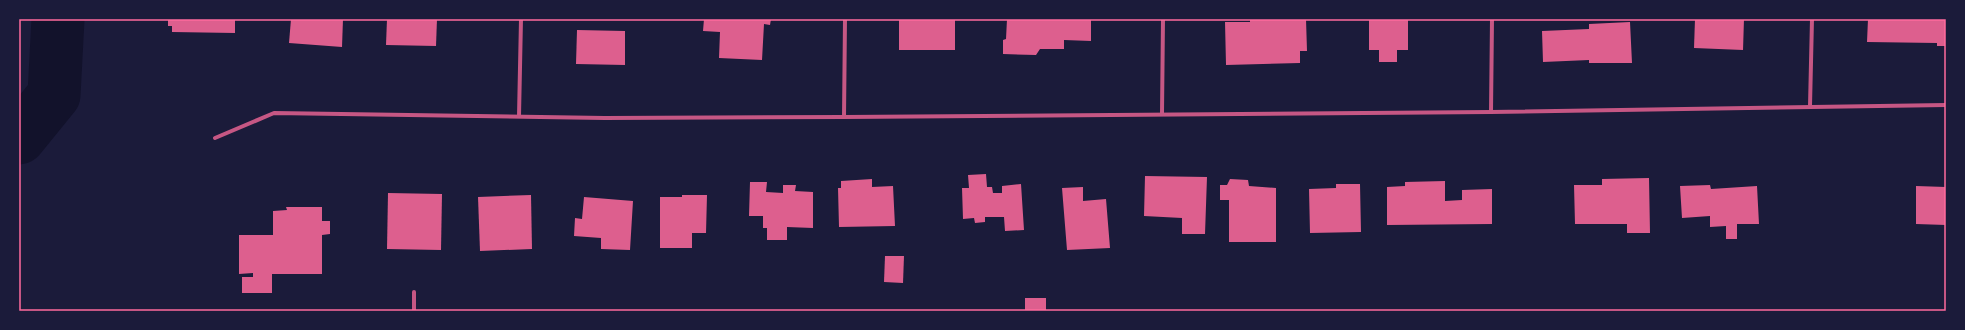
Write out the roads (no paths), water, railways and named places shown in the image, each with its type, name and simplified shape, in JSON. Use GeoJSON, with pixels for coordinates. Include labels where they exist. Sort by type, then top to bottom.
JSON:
{"type":"FeatureCollection","features":[{"type":"Feature","properties":{"kind":"street"},"geometry":{"type":"LineString","coordinates":[[519,116],[521,19]]}},
{"type":"Feature","properties":{"kind":"street"},"geometry":{"type":"LineString","coordinates":[[844,117],[845,19]]}},
{"type":"Feature","properties":{"kind":"street"},"geometry":{"type":"LineString","coordinates":[[1162,113],[1163,19]]}},
{"type":"Feature","properties":{"kind":"street"},"geometry":{"type":"LineString","coordinates":[[1491,112],[1492,19]]}},
{"type":"Feature","properties":{"kind":"street"},"geometry":{"type":"LineString","coordinates":[[1810,106],[1812,19]]}},
{"type":"Feature","properties":{"kind":"street"},"geometry":{"type":"LineString","coordinates":[[215,138],[274,113],[605,118],[844,117],[1162,113],[1491,112],[1946,105]]}},
{"type":"Feature","properties":{"kind":"street"},"geometry":{"type":"LineString","coordinates":[[414,292],[414,311]]}},
{"type":"Feature","properties":{"kind":"waterway"},"geometry":{"type":"LineString","coordinates":[[19,138],[54,95],[58,19]]}}]}
